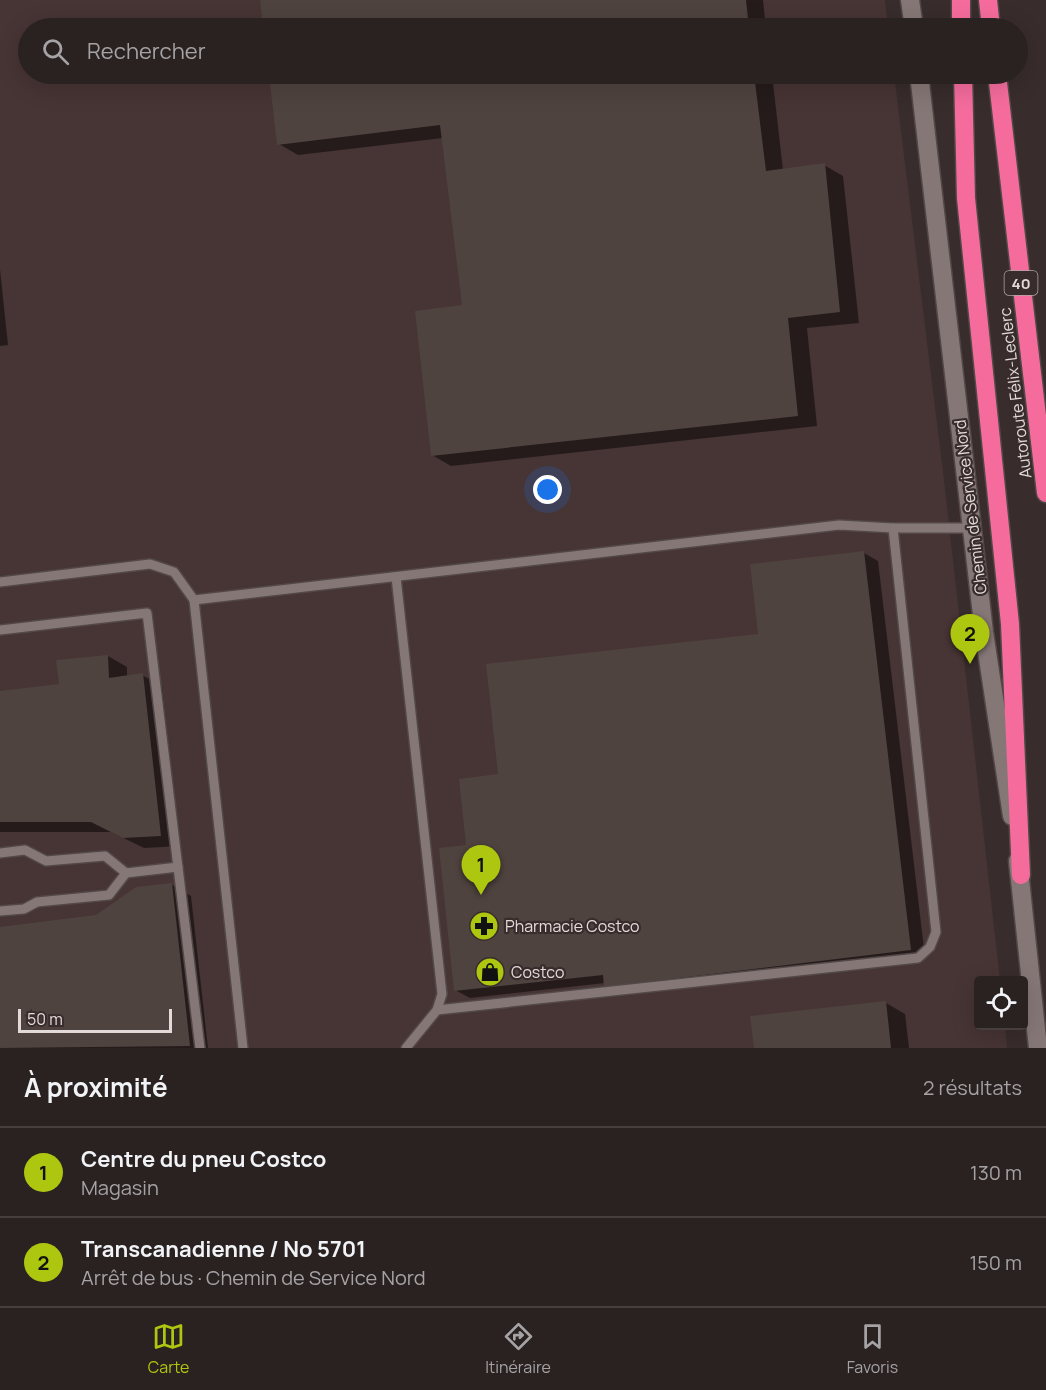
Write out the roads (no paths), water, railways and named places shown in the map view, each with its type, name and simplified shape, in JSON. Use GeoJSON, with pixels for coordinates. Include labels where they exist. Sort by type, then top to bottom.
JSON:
{"type":"FeatureCollection","features":[{"type":"Feature","properties":{"kind":"highway"},"geometry":{"type":"LineString","coordinates":[[961,0],[961,18]]}},
{"type":"Feature","properties":{"kind":"highway"},"geometry":{"type":"LineString","coordinates":[[988,0],[990,18]]}},
{"type":"Feature","properties":{"kind":"highway"},"geometry":{"type":"LineString","coordinates":[[963,84],[966,198],[1010,624],[1021,875]]}},
{"type":"Feature","properties":{"kind":"highway","name":"Autoroute Félix-Leclerc"},"geometry":{"type":"LineString","coordinates":[[998,84],[1046,493]]}},
{"type":"Feature","properties":{"kind":"main road"},"geometry":{"type":"LineString","coordinates":[[910,0],[913,18]]}},
{"type":"Feature","properties":{"kind":"main road","name":"Chemin de Service Nord"},"geometry":{"type":"LineString","coordinates":[[920,84],[984,632],[1021,875],[1038,1048]]}},
{"type":"Feature","properties":{"kind":"lane"},"geometry":{"type":"LineString","coordinates":[[194,600],[839,525],[972,528]]}},
{"type":"Feature","properties":{"kind":"lane"},"geometry":{"type":"LineString","coordinates":[[437,1010],[918,958],[930,947],[936,932],[893,528]]}},
{"type":"Feature","properties":{"kind":"lane"},"geometry":{"type":"LineString","coordinates":[[0,582],[150,564],[174,572],[194,600],[243,1048]]}},
{"type":"Feature","properties":{"kind":"lane"},"geometry":{"type":"LineString","coordinates":[[396,577],[442,994],[437,1010],[406,1048]]}},
{"type":"Feature","properties":{"kind":"lane"},"geometry":{"type":"LineString","coordinates":[[0,630],[147,613],[200,1048]]}},
{"type":"Feature","properties":{"kind":"lane"},"geometry":{"type":"LineString","coordinates":[[0,853],[25,850],[46,861],[105,856],[126,873],[178,867]]}},
{"type":"Feature","properties":{"kind":"lane"},"geometry":{"type":"LineString","coordinates":[[0,911],[24,909],[37,902],[109,895],[126,873]]}},
{"type":"Feature","properties":{"kind":"place","name":"Transcanadienne / No 5701"},"geometry":{"type":"Point","coordinates":[970,664]}},
{"type":"Feature","properties":{"kind":"place","name":"Centre du pneu Costco"},"geometry":{"type":"Point","coordinates":[481,895]}},
{"type":"Feature","properties":{"kind":"place","name":"Pharmacie Costco"},"geometry":{"type":"Point","coordinates":[484,926]}},
{"type":"Feature","properties":{"kind":"place","name":"Costco"},"geometry":{"type":"Point","coordinates":[490,972]}}]}
